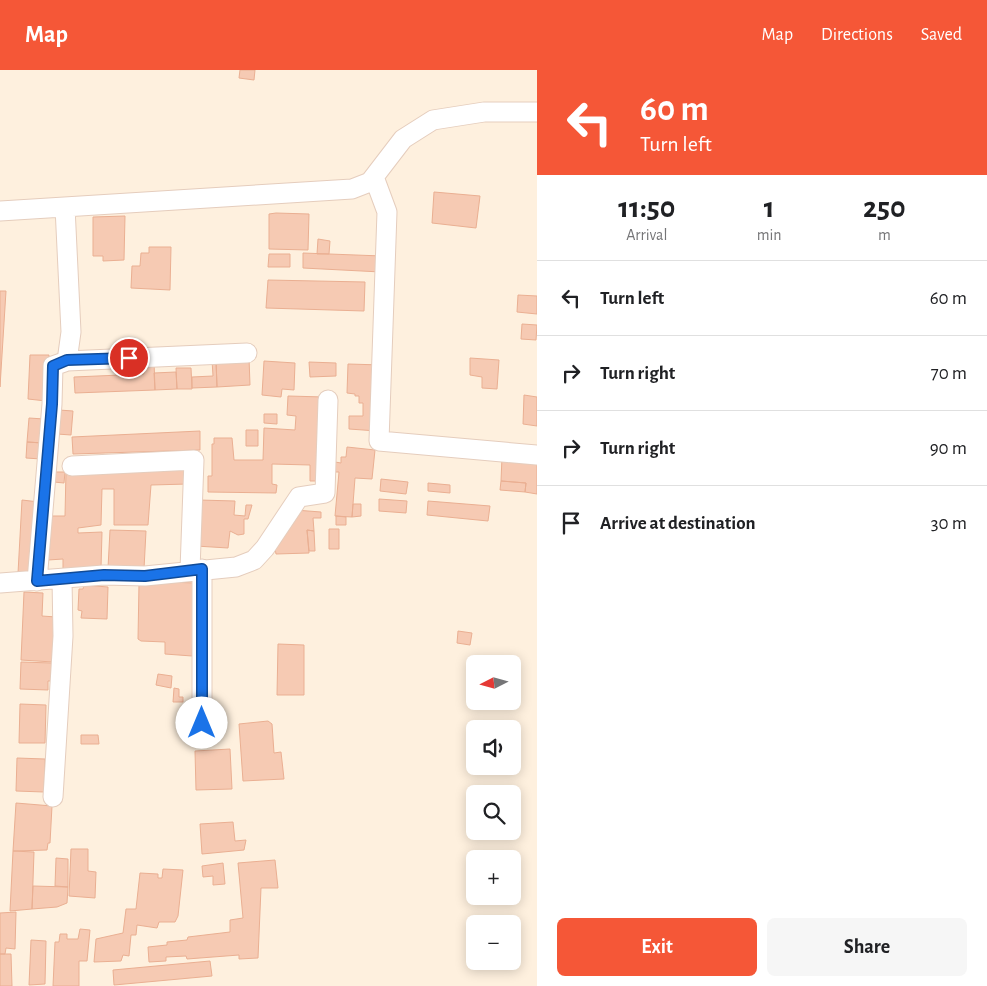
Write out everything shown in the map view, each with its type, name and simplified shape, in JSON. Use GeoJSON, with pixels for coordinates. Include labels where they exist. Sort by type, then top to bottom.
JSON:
{"type":"FeatureCollection","features":[{"type":"Feature","properties":{"kind":"street"},"geometry":{"type":"LineString","coordinates":[[0,211],[352,189],[370,182],[403,139],[433,120],[484,112],[537,112]]}},
{"type":"Feature","properties":{"kind":"street"},"geometry":{"type":"LineString","coordinates":[[374,178],[387,212],[379,442],[537,454]]}},
{"type":"Feature","properties":{"kind":"street"},"geometry":{"type":"LineString","coordinates":[[65,207],[71,332],[67,360]]}},
{"type":"Feature","properties":{"kind":"street"},"geometry":{"type":"LineString","coordinates":[[37,581],[52,404],[53,366],[67,360],[248,353]]}},
{"type":"Feature","properties":{"kind":"street"},"geometry":{"type":"LineString","coordinates":[[0,583],[104,575],[145,576],[236,567],[254,560],[265,548],[299,497],[325,493],[328,400]]}},
{"type":"Feature","properties":{"kind":"street"},"geometry":{"type":"LineString","coordinates":[[72,466],[194,460],[202,723]]}},
{"type":"Feature","properties":{"kind":"street"},"geometry":{"type":"LineString","coordinates":[[53,797],[63,636],[62,579]]}},
{"type":"Feature","properties":{"kind":"building"},"geometry":{"type":"Polygon","coordinates":[[[240,70],[255,70],[254,80],[239,78],[240,70]]]}},
{"type":"Feature","properties":{"kind":"building"},"geometry":{"type":"Polygon","coordinates":[[[434,192],[480,196],[476,228],[432,223],[434,192]]]}},
{"type":"Feature","properties":{"kind":"building"},"geometry":{"type":"Polygon","coordinates":[[[269,214],[309,214],[308,250],[269,249],[269,214]]]}},
{"type":"Feature","properties":{"kind":"building"},"geometry":{"type":"Polygon","coordinates":[[[125,216],[124,260],[103,261],[103,256],[93,256],[93,217],[125,216]]]}},
{"type":"Feature","properties":{"kind":"building"},"geometry":{"type":"Polygon","coordinates":[[[318,239],[330,241],[329,254],[317,254],[318,239]]]}},
{"type":"Feature","properties":{"kind":"building"},"geometry":{"type":"Polygon","coordinates":[[[149,247],[171,247],[170,290],[131,288],[132,266],[140,266],[141,253],[149,253],[149,247]]]}},
{"type":"Feature","properties":{"kind":"building"},"geometry":{"type":"Polygon","coordinates":[[[303,253],[382,256],[381,272],[303,268],[303,253]]]}},
{"type":"Feature","properties":{"kind":"building"},"geometry":{"type":"Polygon","coordinates":[[[269,254],[290,254],[290,267],[268,267],[269,254]]]}},
{"type":"Feature","properties":{"kind":"building"},"geometry":{"type":"Polygon","coordinates":[[[268,280],[365,282],[364,311],[266,308],[268,280]]]}},
{"type":"Feature","properties":{"kind":"building"},"geometry":{"type":"Polygon","coordinates":[[[0,291],[6,291],[0,387],[0,291]]]}},
{"type":"Feature","properties":{"kind":"building"},"geometry":{"type":"Polygon","coordinates":[[[518,295],[537,296],[537,314],[517,312],[518,295]]]}},
{"type":"Feature","properties":{"kind":"building"},"geometry":{"type":"Polygon","coordinates":[[[522,324],[537,325],[536,340],[521,339],[522,324]]]}},
{"type":"Feature","properties":{"kind":"building"},"geometry":{"type":"Polygon","coordinates":[[[30,355],[49,355],[46,401],[28,399],[30,355]]]}},
{"type":"Feature","properties":{"kind":"building"},"geometry":{"type":"Polygon","coordinates":[[[249,358],[250,385],[217,387],[216,360],[249,358]]]}},
{"type":"Feature","properties":{"kind":"building"},"geometry":{"type":"Polygon","coordinates":[[[470,358],[499,360],[497,389],[482,388],[482,377],[470,375],[470,358]]]}},
{"type":"Feature","properties":{"kind":"building"},"geometry":{"type":"Polygon","coordinates":[[[212,360],[216,360],[217,387],[192,388],[192,377],[213,376],[212,360]]]}},
{"type":"Feature","properties":{"kind":"building"},"geometry":{"type":"Polygon","coordinates":[[[143,361],[154,361],[155,390],[75,393],[74,377],[144,374],[143,361]]]}},
{"type":"Feature","properties":{"kind":"building"},"geometry":{"type":"Polygon","coordinates":[[[264,361],[295,363],[294,390],[282,389],[281,397],[262,395],[264,361]]]}},
{"type":"Feature","properties":{"kind":"building"},"geometry":{"type":"Polygon","coordinates":[[[309,362],[336,363],[336,376],[310,377],[309,362]]]}},
{"type":"Feature","properties":{"kind":"building"},"geometry":{"type":"Polygon","coordinates":[[[348,364],[382,365],[377,431],[349,429],[349,416],[363,416],[363,403],[359,403],[359,396],[347,393],[348,364]]]}},
{"type":"Feature","properties":{"kind":"building"},"geometry":{"type":"Polygon","coordinates":[[[176,368],[191,368],[192,389],[177,389],[176,368]]]}},
{"type":"Feature","properties":{"kind":"building"},"geometry":{"type":"Polygon","coordinates":[[[176,372],[177,389],[155,390],[154,373],[176,372]]]}},
{"type":"Feature","properties":{"kind":"building"},"geometry":{"type":"Polygon","coordinates":[[[524,395],[537,397],[537,426],[523,424],[524,395]]]}},
{"type":"Feature","properties":{"kind":"building"},"geometry":{"type":"Polygon","coordinates":[[[288,396],[324,397],[323,481],[310,481],[310,465],[272,464],[272,484],[277,485],[276,493],[208,492],[208,476],[212,476],[212,444],[214,444],[214,438],[232,438],[234,460],[263,460],[264,428],[295,430],[296,416],[287,415],[288,396]]]}},
{"type":"Feature","properties":{"kind":"building"},"geometry":{"type":"Polygon","coordinates":[[[59,410],[73,411],[71,435],[57,434],[59,410]]]}},
{"type":"Feature","properties":{"kind":"building"},"geometry":{"type":"Polygon","coordinates":[[[264,414],[277,414],[277,424],[264,423],[264,414]]]}},
{"type":"Feature","properties":{"kind":"building"},"geometry":{"type":"Polygon","coordinates":[[[29,418],[44,419],[43,443],[27,442],[29,418]]]}},
{"type":"Feature","properties":{"kind":"building"},"geometry":{"type":"Polygon","coordinates":[[[246,430],[258,430],[258,446],[246,446],[246,430]]]}},
{"type":"Feature","properties":{"kind":"building"},"geometry":{"type":"Polygon","coordinates":[[[200,431],[200,450],[73,454],[72,437],[200,431]]]}},
{"type":"Feature","properties":{"kind":"building"},"geometry":{"type":"Polygon","coordinates":[[[27,442],[43,443],[41,459],[26,458],[27,442]]]}},
{"type":"Feature","properties":{"kind":"building"},"geometry":{"type":"Polygon","coordinates":[[[347,447],[375,450],[372,479],[355,478],[352,517],[335,516],[339,472],[335,472],[335,462],[341,463],[341,457],[346,457],[347,447]]]}},
{"type":"Feature","properties":{"kind":"building"},"geometry":{"type":"Polygon","coordinates":[[[502,457],[537,460],[537,494],[525,492],[526,483],[501,481],[502,457]]]}},
{"type":"Feature","properties":{"kind":"building"},"geometry":{"type":"Polygon","coordinates":[[[188,469],[188,484],[151,485],[148,525],[114,525],[114,489],[102,489],[101,525],[78,528],[78,533],[102,532],[101,568],[63,571],[63,559],[48,560],[50,516],[65,516],[66,471],[188,469]]]}},
{"type":"Feature","properties":{"kind":"building"},"geometry":{"type":"Polygon","coordinates":[[[55,472],[65,472],[64,483],[54,482],[55,472]]]}},
{"type":"Feature","properties":{"kind":"building"},"geometry":{"type":"Polygon","coordinates":[[[381,479],[408,482],[406,494],[380,491],[381,479]]]}},
{"type":"Feature","properties":{"kind":"building"},"geometry":{"type":"Polygon","coordinates":[[[501,481],[526,483],[525,492],[500,490],[501,481]]]}},
{"type":"Feature","properties":{"kind":"building"},"geometry":{"type":"Polygon","coordinates":[[[428,483],[450,485],[450,493],[428,491],[428,483]]]}},
{"type":"Feature","properties":{"kind":"building"},"geometry":{"type":"Polygon","coordinates":[[[379,499],[407,501],[406,513],[379,511],[379,499]]]}},
{"type":"Feature","properties":{"kind":"building"},"geometry":{"type":"Polygon","coordinates":[[[22,500],[39,502],[32,573],[18,573],[22,500]]]}},
{"type":"Feature","properties":{"kind":"building"},"geometry":{"type":"Polygon","coordinates":[[[199,500],[235,501],[234,515],[245,516],[246,505],[252,505],[248,519],[244,519],[244,534],[238,535],[230,531],[228,548],[196,546],[199,500]]]}},
{"type":"Feature","properties":{"kind":"building"},"geometry":{"type":"Polygon","coordinates":[[[428,501],[490,506],[488,521],[427,515],[428,501]]]}},
{"type":"Feature","properties":{"kind":"building"},"geometry":{"type":"Polygon","coordinates":[[[353,504],[361,504],[361,516],[352,517],[353,504]]]}},
{"type":"Feature","properties":{"kind":"building"},"geometry":{"type":"Polygon","coordinates":[[[295,510],[321,512],[321,518],[313,518],[314,531],[307,530],[309,553],[276,554],[274,543],[281,542],[281,532],[295,510]]]}},
{"type":"Feature","properties":{"kind":"building"},"geometry":{"type":"Polygon","coordinates":[[[336,516],[346,517],[346,525],[336,525],[336,516]]]}},
{"type":"Feature","properties":{"kind":"building"},"geometry":{"type":"Polygon","coordinates":[[[329,529],[339,529],[339,549],[329,549],[329,529]]]}},
{"type":"Feature","properties":{"kind":"building"},"geometry":{"type":"Polygon","coordinates":[[[110,530],[146,531],[144,569],[108,568],[110,530]]]}},
{"type":"Feature","properties":{"kind":"building"},"geometry":{"type":"Polygon","coordinates":[[[307,530],[314,531],[315,551],[309,551],[307,530]]]}},
{"type":"Feature","properties":{"kind":"building"},"geometry":{"type":"Polygon","coordinates":[[[144,581],[195,583],[192,656],[165,654],[165,642],[141,641],[138,639],[139,584],[144,581]]]}},
{"type":"Feature","properties":{"kind":"building"},"geometry":{"type":"Polygon","coordinates":[[[84,585],[108,587],[107,619],[81,618],[82,611],[78,610],[79,589],[83,589],[84,585]]]}},
{"type":"Feature","properties":{"kind":"building"},"geometry":{"type":"Polygon","coordinates":[[[24,592],[43,593],[42,616],[56,617],[53,662],[21,660],[24,592]]]}},
{"type":"Feature","properties":{"kind":"building"},"geometry":{"type":"Polygon","coordinates":[[[458,631],[472,633],[470,645],[457,643],[458,631]]]}},
{"type":"Feature","properties":{"kind":"building"},"geometry":{"type":"Polygon","coordinates":[[[278,644],[304,645],[304,695],[277,695],[278,644]]]}},
{"type":"Feature","properties":{"kind":"building"},"geometry":{"type":"Polygon","coordinates":[[[21,662],[52,663],[51,681],[48,681],[48,690],[20,689],[21,662]]]}},
{"type":"Feature","properties":{"kind":"building"},"geometry":{"type":"Polygon","coordinates":[[[158,674],[172,676],[171,688],[156,685],[158,674]]]}},
{"type":"Feature","properties":{"kind":"building"},"geometry":{"type":"Polygon","coordinates":[[[174,688],[179,689],[179,697],[183,697],[183,702],[173,702],[174,688]]]}},
{"type":"Feature","properties":{"kind":"building"},"geometry":{"type":"Polygon","coordinates":[[[20,704],[46,705],[45,743],[19,743],[20,704]]]}},
{"type":"Feature","properties":{"kind":"building"},"geometry":{"type":"Polygon","coordinates":[[[268,721],[272,724],[274,753],[281,752],[284,779],[243,781],[239,724],[268,721]]]}},
{"type":"Feature","properties":{"kind":"building"},"geometry":{"type":"Polygon","coordinates":[[[81,735],[98,735],[99,744],[81,744],[81,735]]]}},
{"type":"Feature","properties":{"kind":"building"},"geometry":{"type":"Polygon","coordinates":[[[230,749],[232,789],[196,790],[195,751],[230,749]]]}},
{"type":"Feature","properties":{"kind":"building"},"geometry":{"type":"Polygon","coordinates":[[[17,758],[45,759],[44,792],[16,791],[17,758]]]}},
{"type":"Feature","properties":{"kind":"building"},"geometry":{"type":"Polygon","coordinates":[[[16,803],[52,806],[50,843],[48,843],[47,850],[13,851],[16,803]]]}},
{"type":"Feature","properties":{"kind":"building"},"geometry":{"type":"Polygon","coordinates":[[[233,822],[235,841],[246,840],[244,850],[202,854],[200,824],[233,822]]]}},
{"type":"Feature","properties":{"kind":"building"},"geometry":{"type":"Polygon","coordinates":[[[71,849],[88,849],[88,871],[96,872],[95,898],[69,896],[71,849]]]}},
{"type":"Feature","properties":{"kind":"building"},"geometry":{"type":"Polygon","coordinates":[[[13,851],[34,852],[32,909],[10,911],[13,851]]]}},
{"type":"Feature","properties":{"kind":"building"},"geometry":{"type":"Polygon","coordinates":[[[56,858],[68,859],[68,887],[55,886],[56,858]]]}},
{"type":"Feature","properties":{"kind":"building"},"geometry":{"type":"Polygon","coordinates":[[[275,860],[278,888],[261,888],[258,958],[239,959],[239,955],[187,959],[186,956],[166,957],[166,961],[149,962],[148,947],[167,945],[167,942],[187,940],[188,937],[230,932],[230,920],[243,918],[238,863],[275,860]]]}},
{"type":"Feature","properties":{"kind":"building"},"geometry":{"type":"Polygon","coordinates":[[[223,863],[225,884],[213,885],[213,876],[203,877],[202,866],[223,863]]]}},
{"type":"Feature","properties":{"kind":"building"},"geometry":{"type":"Polygon","coordinates":[[[163,869],[183,870],[178,916],[175,922],[159,922],[157,928],[137,925],[136,935],[131,935],[129,956],[123,955],[121,961],[94,962],[96,939],[123,933],[126,909],[136,909],[140,873],[158,874],[158,878],[162,878],[163,869]]]}},
{"type":"Feature","properties":{"kind":"building"},"geometry":{"type":"Polygon","coordinates":[[[33,886],[68,887],[67,903],[57,907],[32,909],[33,886]]]}},
{"type":"Feature","properties":{"kind":"building"},"geometry":{"type":"Polygon","coordinates":[[[16,912],[15,949],[6,948],[5,954],[0,954],[0,913],[16,912]]]}},
{"type":"Feature","properties":{"kind":"building"},"geometry":{"type":"Polygon","coordinates":[[[80,929],[90,930],[87,961],[79,961],[79,986],[53,986],[55,942],[59,942],[60,934],[67,934],[67,939],[78,939],[80,929]]]}},
{"type":"Feature","properties":{"kind":"building"},"geometry":{"type":"Polygon","coordinates":[[[31,940],[46,941],[45,984],[29,985],[31,940]]]}},
{"type":"Feature","properties":{"kind":"building"},"geometry":{"type":"Polygon","coordinates":[[[0,954],[11,954],[12,986],[0,986],[0,954]]]}},
{"type":"Feature","properties":{"kind":"building"},"geometry":{"type":"Polygon","coordinates":[[[210,961],[212,976],[114,985],[113,970],[210,961]]]}},
{"type":"Feature","properties":{"kind":"route"},"geometry":{"type":"LineString","coordinates":[[129,358],[67,360],[53,366],[52,404],[37,581],[104,575],[145,576],[202,569],[202,723]]}}]}
